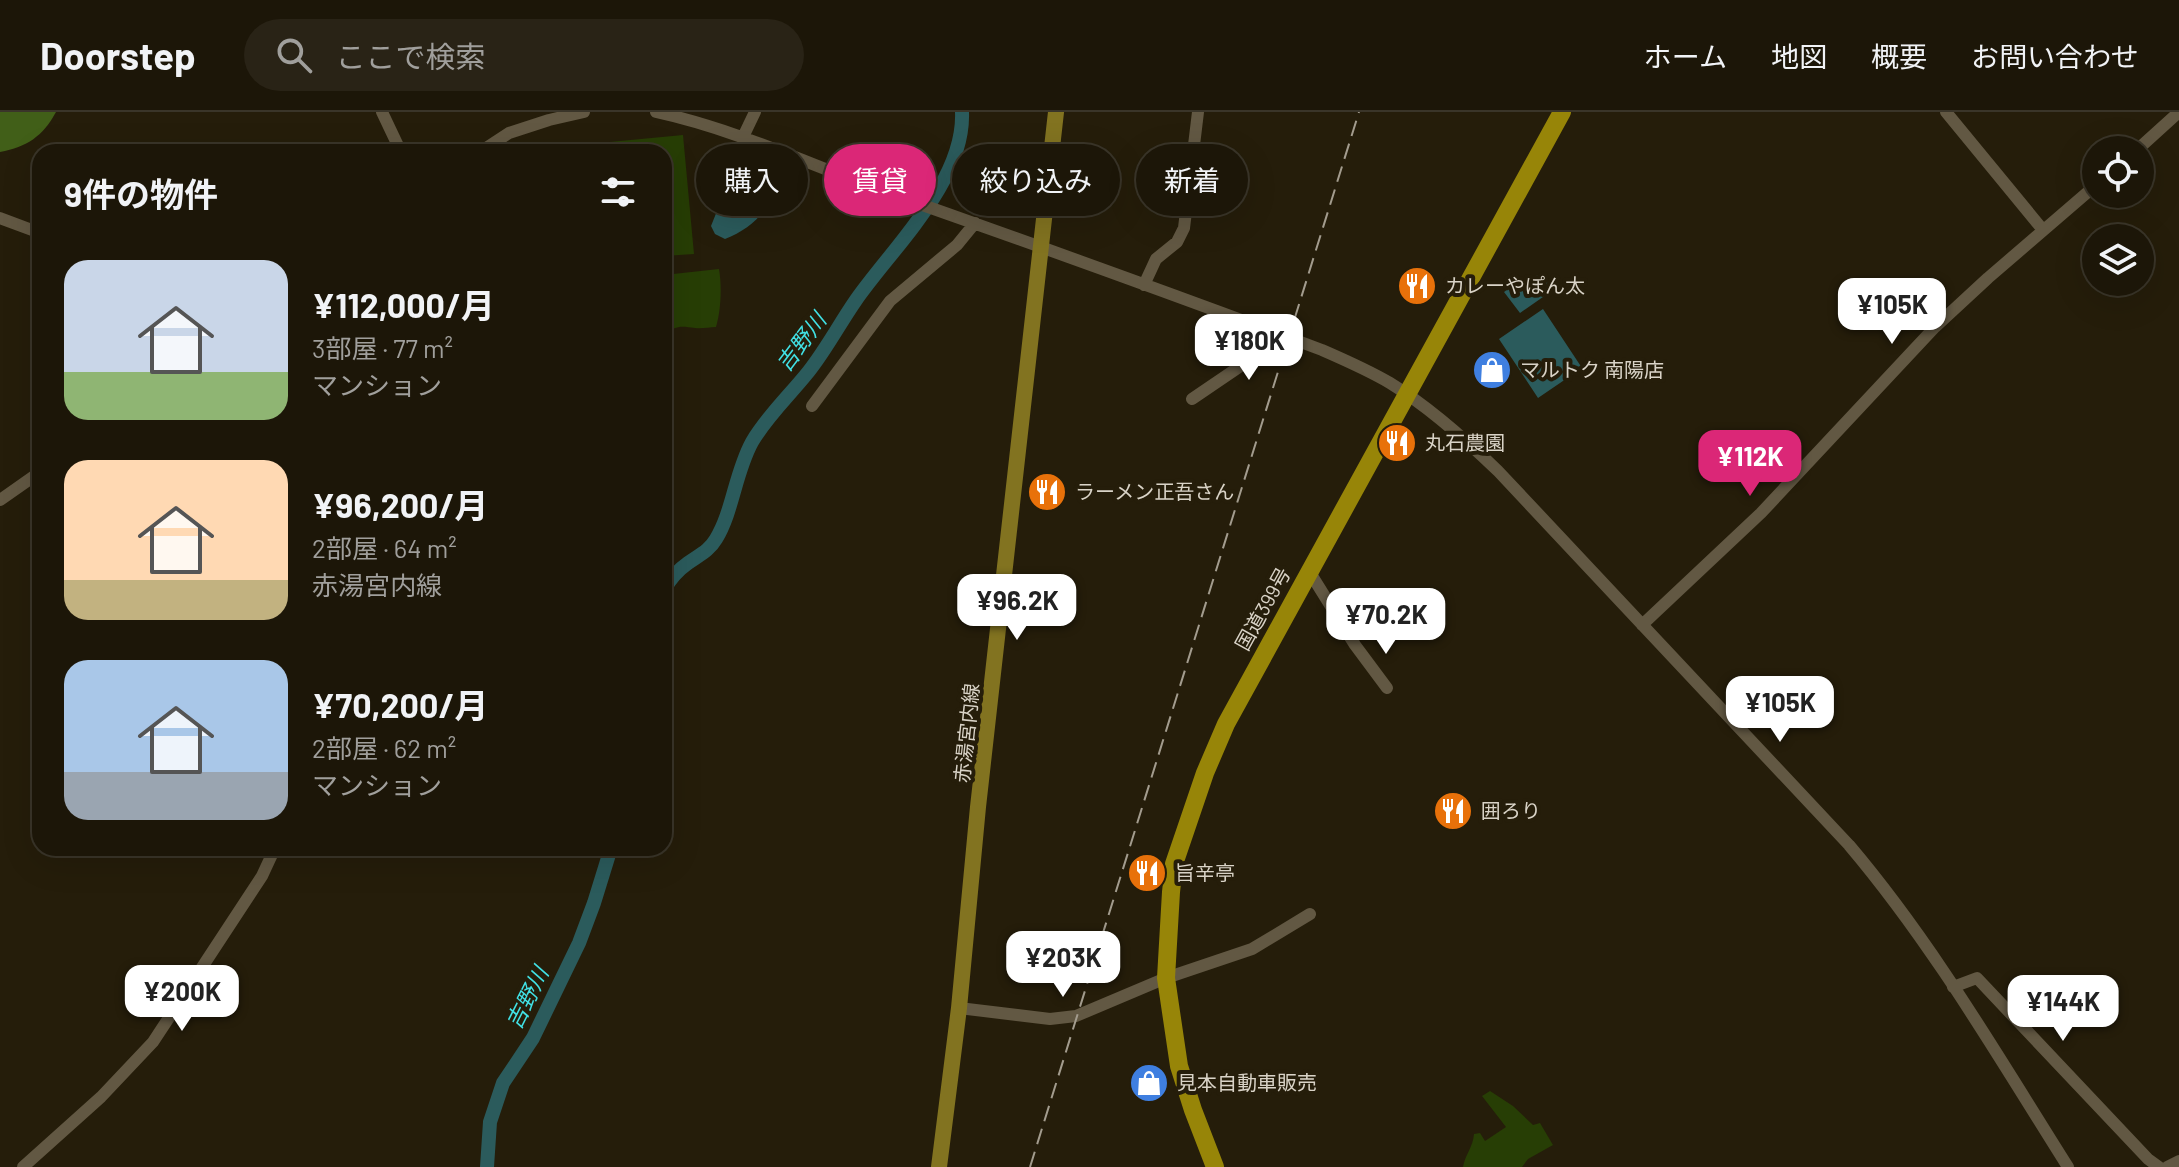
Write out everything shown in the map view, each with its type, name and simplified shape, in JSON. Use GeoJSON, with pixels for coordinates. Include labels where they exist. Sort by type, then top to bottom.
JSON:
{"type":"FeatureCollection","features":[{"type":"Feature","properties":{"kind":"highway","name":"国道399号"},"geometry":{"type":"LineString","coordinates":[[1215,1167],[1179,1066],[1166,978],[1174,864],[1200,786],[1226,724],[1562,112]]}},
{"type":"Feature","properties":{"kind":"main road","name":"赤湯宮内線"},"geometry":{"type":"LineString","coordinates":[[939,1167],[1056,112]]}},
{"type":"Feature","properties":{"kind":"street"},"geometry":{"type":"LineString","coordinates":[[382,112],[397,144]]}},
{"type":"Feature","properties":{"kind":"street"},"geometry":{"type":"LineString","coordinates":[[492,144],[509,133],[584,112]]}},
{"type":"Feature","properties":{"kind":"street"},"geometry":{"type":"LineString","coordinates":[[656,112],[743,137],[1322,350],[1356,365],[1406,394],[1462,437],[1498,471],[1879,880],[1953,987],[2068,1167]]}},
{"type":"Feature","properties":{"kind":"street"},"geometry":{"type":"LineString","coordinates":[[743,137],[755,112]]}},
{"type":"Feature","properties":{"kind":"street"},"geometry":{"type":"LineString","coordinates":[[1144,285],[1156,259],[1177,242],[1184,228],[1198,112]]}},
{"type":"Feature","properties":{"kind":"street"},"geometry":{"type":"LineString","coordinates":[[1946,112],[2043,230]]}},
{"type":"Feature","properties":{"kind":"street"},"geometry":{"type":"LineString","coordinates":[[2152,136],[2179,112]]}},
{"type":"Feature","properties":{"kind":"street"},"geometry":{"type":"LineString","coordinates":[[1642,625],[1761,513],[1935,327],[2082,197]]}},
{"type":"Feature","properties":{"kind":"street"},"geometry":{"type":"LineString","coordinates":[[0,218],[32,230]]}},
{"type":"Feature","properties":{"kind":"street"},"geometry":{"type":"LineString","coordinates":[[812,406],[890,301],[957,245],[975,223]]}},
{"type":"Feature","properties":{"kind":"street"},"geometry":{"type":"LineString","coordinates":[[1192,399],[1251,356],[1262,328]]}},
{"type":"Feature","properties":{"kind":"street"},"geometry":{"type":"LineString","coordinates":[[0,500],[32,478]]}},
{"type":"Feature","properties":{"kind":"street"},"geometry":{"type":"LineString","coordinates":[[1309,571],[1355,645],[1387,688]]}},
{"type":"Feature","properties":{"kind":"street"},"geometry":{"type":"LineString","coordinates":[[23,1167],[101,1097],[153,1042],[262,876],[271,856]]}},
{"type":"Feature","properties":{"kind":"street"},"geometry":{"type":"LineString","coordinates":[[959,1008],[1050,1019],[1076,1016],[1166,978],[1252,949],[1310,914]]}},
{"type":"Feature","properties":{"kind":"street"},"geometry":{"type":"LineString","coordinates":[[1953,987],[1977,978],[2137,1148],[2159,1167]]}},
{"type":"Feature","properties":{"kind":"street"},"geometry":{"type":"LineString","coordinates":[[2167,1167],[2179,1161]]}},
{"type":"Feature","properties":{"kind":"green space"},"geometry":{"type":"Polygon","coordinates":[[[0,112],[56,112],[46,128],[33,139],[0,152],[0,112]]]}},
{"type":"Feature","properties":{"kind":"green space"},"geometry":{"type":"Polygon","coordinates":[[[683,135],[694,254],[672,255],[672,144],[599,143],[683,135]]]}},
{"type":"Feature","properties":{"kind":"green space"},"geometry":{"type":"Polygon","coordinates":[[[719,269],[720,298],[716,327],[672,329],[672,274],[719,269]]]}},
{"type":"Feature","properties":{"kind":"green space"},"geometry":{"type":"Polygon","coordinates":[[[1490,1091],[1513,1106],[1533,1125],[1540,1123],[1553,1145],[1528,1159],[1522,1167],[1463,1167],[1474,1134],[1480,1133],[1485,1141],[1506,1127],[1482,1096],[1490,1091]]]}},
{"type":"Feature","properties":{"kind":"water"},"geometry":{"type":"Polygon","coordinates":[[[715,216],[759,216],[743,230],[725,239],[715,234],[711,226],[715,216]]]}},
{"type":"Feature","properties":{"kind":"water"},"geometry":{"type":"Polygon","coordinates":[[[1542,274],[1553,290],[1520,313],[1504,292],[1519,281],[1542,274]]]}},
{"type":"Feature","properties":{"kind":"water"},"geometry":{"type":"Polygon","coordinates":[[[1543,309],[1582,368],[1538,398],[1499,339],[1543,309]]]}},
{"type":"Feature","properties":{"kind":"waterway","name":"吉野川"},"geometry":{"type":"LineString","coordinates":[[672,579],[713,543],[722,528],[746,454],[758,432],[816,362],[856,300],[940,188],[960,138],[962,112]]}},
{"type":"Feature","properties":{"kind":"waterway","name":"吉野川"},"geometry":{"type":"LineString","coordinates":[[487,1167],[490,1122],[503,1083],[533,1038],[579,943],[609,856]]}},
{"type":"Feature","properties":{"kind":"railway"},"geometry":{"type":"LineString","coordinates":[[1030,1167],[1359,112]]}},
{"type":"Feature","properties":{"kind":"place","name":"カレーやぽん太"},"geometry":{"type":"Point","coordinates":[1417,286]}},
{"type":"Feature","properties":{"kind":"place","name":"マルトク 南陽店"},"geometry":{"type":"Point","coordinates":[1492,370]}},
{"type":"Feature","properties":{"kind":"place","name":"丸石農園"},"geometry":{"type":"Point","coordinates":[1397,443]}},
{"type":"Feature","properties":{"kind":"place","name":"ラーメン正吾さん"},"geometry":{"type":"Point","coordinates":[1047,492]}},
{"type":"Feature","properties":{"kind":"place","name":"囲ろり"},"geometry":{"type":"Point","coordinates":[1453,811]}},
{"type":"Feature","properties":{"kind":"place","name":"旨辛亭"},"geometry":{"type":"Point","coordinates":[1147,873]}},
{"type":"Feature","properties":{"kind":"place","name":"見本自動車販売"},"geometry":{"type":"Point","coordinates":[1149,1083]}}]}
